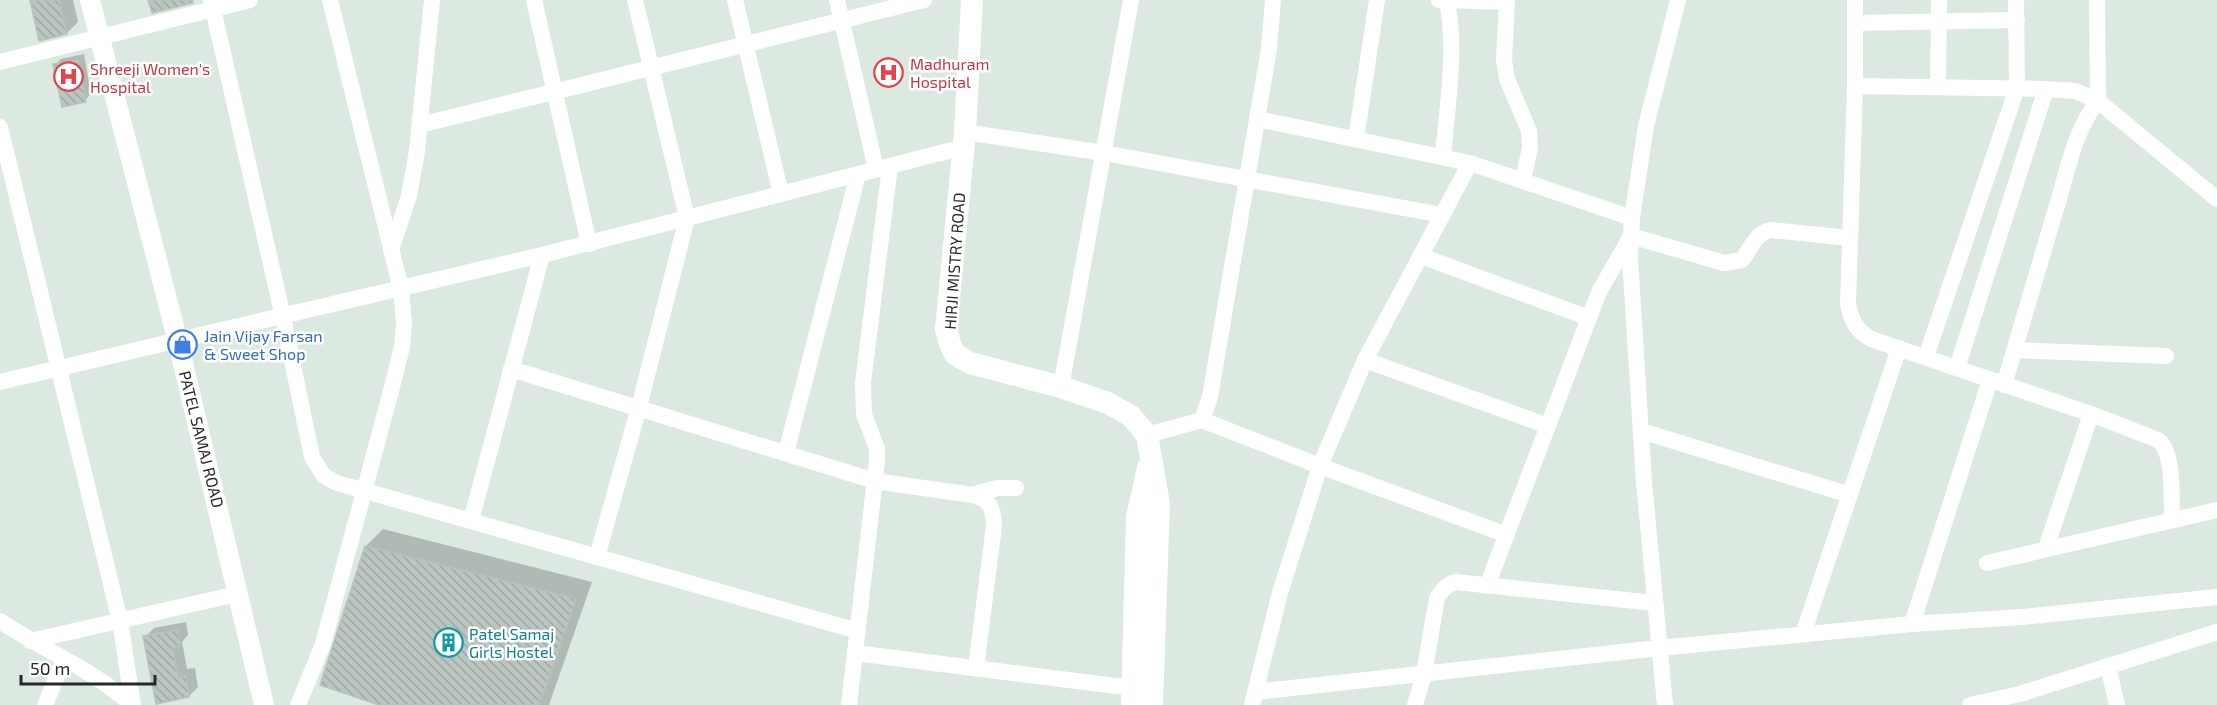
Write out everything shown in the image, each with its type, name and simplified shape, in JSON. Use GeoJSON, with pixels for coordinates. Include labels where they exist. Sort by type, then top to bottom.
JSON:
{"type":"FeatureCollection","features":[{"type":"Feature","properties":{"kind":"main road","name":"HIRJI MISTRY ROAD"},"geometry":{"type":"LineString","coordinates":[[972,0],[964,139],[946,329],[950,344],[955,354],[970,363],[1061,387],[1108,403],[1131,416],[1147,435]]}},
{"type":"Feature","properties":{"kind":"main road"},"geometry":{"type":"LineString","coordinates":[[1147,435],[1159,504],[1152,705]]}},
{"type":"Feature","properties":{"kind":"main road"},"geometry":{"type":"LineString","coordinates":[[1132,696],[1137,517],[1150,460]]}},
{"type":"Feature","properties":{"kind":"street","name":"PATEL SAMAJ ROAD"},"geometry":{"type":"LineString","coordinates":[[90,0],[178,342],[264,705]]}},
{"type":"Feature","properties":{"kind":"street"},"geometry":{"type":"LineString","coordinates":[[0,62],[100,37],[212,5],[250,0]]}},
{"type":"Feature","properties":{"kind":"street"},"geometry":{"type":"LineString","coordinates":[[298,705],[323,644],[402,347],[404,322],[401,289],[330,0]]}},
{"type":"Feature","properties":{"kind":"street"},"geometry":{"type":"LineString","coordinates":[[392,250],[409,196],[420,125],[432,0]]}},
{"type":"Feature","properties":{"kind":"street"},"geometry":{"type":"LineString","coordinates":[[534,0],[589,244]]}},
{"type":"Feature","properties":{"kind":"street"},"geometry":{"type":"LineString","coordinates":[[597,557],[639,407],[687,218],[635,0]]}},
{"type":"Feature","properties":{"kind":"street"},"geometry":{"type":"LineString","coordinates":[[735,0],[782,194]]}},
{"type":"Feature","properties":{"kind":"street"},"geometry":{"type":"LineString","coordinates":[[837,0],[883,168],[863,383],[864,414],[877,449],[875,481],[849,705]]}},
{"type":"Feature","properties":{"kind":"street"},"geometry":{"type":"LineString","coordinates":[[420,125],[924,0]]}},
{"type":"Feature","properties":{"kind":"street"},"geometry":{"type":"LineString","coordinates":[[1061,387],[1131,0]]}},
{"type":"Feature","properties":{"kind":"street"},"geometry":{"type":"LineString","coordinates":[[1202,420],[1210,397],[1221,342],[1269,49],[1274,0]]}},
{"type":"Feature","properties":{"kind":"street"},"geometry":{"type":"LineString","coordinates":[[1356,139],[1377,0]]}},
{"type":"Feature","properties":{"kind":"street"},"geometry":{"type":"LineString","coordinates":[[1437,0],[1507,1],[1504,60],[1507,79],[1529,131],[1530,148],[1523,180]]}},
{"type":"Feature","properties":{"kind":"street"},"geometry":{"type":"LineString","coordinates":[[1443,157],[1451,41],[1448,0]]}},
{"type":"Feature","properties":{"kind":"street"},"geometry":{"type":"LineString","coordinates":[[1665,705],[1654,603],[1641,431],[1632,301],[1631,236],[1646,126],[1678,0]]}},
{"type":"Feature","properties":{"kind":"street"},"geometry":{"type":"LineString","coordinates":[[1855,0],[1855,86],[1848,304],[1850,316],[1862,333],[1871,339],[2091,414],[2164,444],[2170,471],[2172,520]]}},
{"type":"Feature","properties":{"kind":"street"},"geometry":{"type":"LineString","coordinates":[[1938,87],[1940,0]]}},
{"type":"Feature","properties":{"kind":"street"},"geometry":{"type":"LineString","coordinates":[[1926,357],[2017,88],[2016,0]]}},
{"type":"Feature","properties":{"kind":"street"},"geometry":{"type":"LineString","coordinates":[[1912,624],[1997,382],[2014,350],[2078,136],[2088,113],[2098,101],[2097,0]]}},
{"type":"Feature","properties":{"kind":"street"},"geometry":{"type":"LineString","coordinates":[[212,5],[283,317],[312,457],[324,476],[337,483],[364,491],[858,631]]}},
{"type":"Feature","properties":{"kind":"street"},"geometry":{"type":"LineString","coordinates":[[1855,23],[2017,20]]}},
{"type":"Feature","properties":{"kind":"street"},"geometry":{"type":"LineString","coordinates":[[1855,86],[2046,88],[2076,92],[2098,101],[2217,199]]}},
{"type":"Feature","properties":{"kind":"street"},"geometry":{"type":"LineString","coordinates":[[1957,368],[2046,88]]}},
{"type":"Feature","properties":{"kind":"street"},"geometry":{"type":"LineString","coordinates":[[1257,119],[1470,163],[1632,218]]}},
{"type":"Feature","properties":{"kind":"street"},"geometry":{"type":"LineString","coordinates":[[0,127],[120,621],[133,705]]}},
{"type":"Feature","properties":{"kind":"street"},"geometry":{"type":"LineString","coordinates":[[0,382],[589,244],[883,168],[964,139],[1104,153],[1442,215]]}},
{"type":"Feature","properties":{"kind":"street"},"geometry":{"type":"LineString","coordinates":[[1470,163],[1365,360],[1320,466],[1280,593],[1254,698],[1424,674],[1659,648],[1912,624],[2022,617],[2217,597]]}},
{"type":"Feature","properties":{"kind":"street"},"geometry":{"type":"LineString","coordinates":[[786,453],[858,174]]}},
{"type":"Feature","properties":{"kind":"street"},"geometry":{"type":"LineString","coordinates":[[1631,236],[1724,263],[1742,260],[1755,239],[1763,232],[1770,230],[1850,238]]}},
{"type":"Feature","properties":{"kind":"street"},"geometry":{"type":"LineString","coordinates":[[1487,586],[1588,318],[1599,292],[1631,236]]}},
{"type":"Feature","properties":{"kind":"street"},"geometry":{"type":"LineString","coordinates":[[471,521],[542,255]]}},
{"type":"Feature","properties":{"kind":"street"},"geometry":{"type":"LineString","coordinates":[[1421,256],[1588,318]]}},
{"type":"Feature","properties":{"kind":"street"},"geometry":{"type":"LineString","coordinates":[[1803,634],[1899,348]]}},
{"type":"Feature","properties":{"kind":"street"},"geometry":{"type":"LineString","coordinates":[[2014,350],[2166,356]]}},
{"type":"Feature","properties":{"kind":"street"},"geometry":{"type":"LineString","coordinates":[[1365,360],[1548,426]]}},
{"type":"Feature","properties":{"kind":"street"},"geometry":{"type":"LineString","coordinates":[[512,369],[875,481],[972,495],[987,500],[993,510],[994,526],[976,668]]}},
{"type":"Feature","properties":{"kind":"street"},"geometry":{"type":"LineString","coordinates":[[2046,548],[2091,414]]}},
{"type":"Feature","properties":{"kind":"street"},"geometry":{"type":"LineString","coordinates":[[1147,435],[1202,420],[1507,535]]}},
{"type":"Feature","properties":{"kind":"street"},"geometry":{"type":"LineString","coordinates":[[1641,431],[1850,495]]}},
{"type":"Feature","properties":{"kind":"street"},"geometry":{"type":"LineString","coordinates":[[972,495],[997,488],[1016,488]]}},
{"type":"Feature","properties":{"kind":"street"},"geometry":{"type":"LineString","coordinates":[[1987,563],[2217,510]]}},
{"type":"Feature","properties":{"kind":"street"},"geometry":{"type":"LineString","coordinates":[[1416,705],[1424,674],[1437,598],[1449,584],[1456,582],[1654,603]]}},
{"type":"Feature","properties":{"kind":"street"},"geometry":{"type":"LineString","coordinates":[[30,641],[237,594]]}},
{"type":"Feature","properties":{"kind":"street"},"geometry":{"type":"LineString","coordinates":[[0,621],[120,694],[133,705]]}},
{"type":"Feature","properties":{"kind":"street"},"geometry":{"type":"LineString","coordinates":[[1970,705],[2020,694],[2217,632]]}},
{"type":"Feature","properties":{"kind":"street"},"geometry":{"type":"LineString","coordinates":[[855,653],[976,668],[1132,696]]}},
{"type":"Feature","properties":{"kind":"street"},"geometry":{"type":"LineString","coordinates":[[45,705],[64,659]]}},
{"type":"Feature","properties":{"kind":"street"},"geometry":{"type":"LineString","coordinates":[[2108,666],[2117,705]]}},
{"type":"Feature","properties":{"kind":"building"},"geometry":{"type":"Polygon","coordinates":[[[30,0],[59,0],[67,34],[39,41],[30,0]]]}},
{"type":"Feature","properties":{"kind":"building"},"geometry":{"type":"Polygon","coordinates":[[[148,0],[192,0],[193,3],[152,13],[148,0]]]}},
{"type":"Feature","properties":{"kind":"building"},"geometry":{"type":"Polygon","coordinates":[[[78,60],[86,102],[62,107],[53,64],[78,60]]]}},
{"type":"Feature","properties":{"kind":"building","name":"Patel Samaj Girls Hostel"},"geometry":{"type":"Polygon","coordinates":[[[365,546],[576,599],[539,705],[379,705],[320,685],[365,546]]]}},
{"type":"Feature","properties":{"kind":"building"},"geometry":{"type":"Polygon","coordinates":[[[177,630],[180,646],[172,647],[178,678],[186,676],[189,697],[156,704],[143,636],[177,630]]]}},
{"type":"Feature","properties":{"kind":"place","name":"Madhuram Hospital"},"geometry":{"type":"Point","coordinates":[889,72]}},
{"type":"Feature","properties":{"kind":"place","name":"Shreeji Women's Hospital"},"geometry":{"type":"Point","coordinates":[69,77]}},
{"type":"Feature","properties":{"kind":"place","name":"Jain Vijay Farsan & Sweet Shop"},"geometry":{"type":"Point","coordinates":[183,344]}},
{"type":"Feature","properties":{"kind":"place","name":"Patel Samaj Girls Hostel"},"geometry":{"type":"Point","coordinates":[448,642]}}]}
